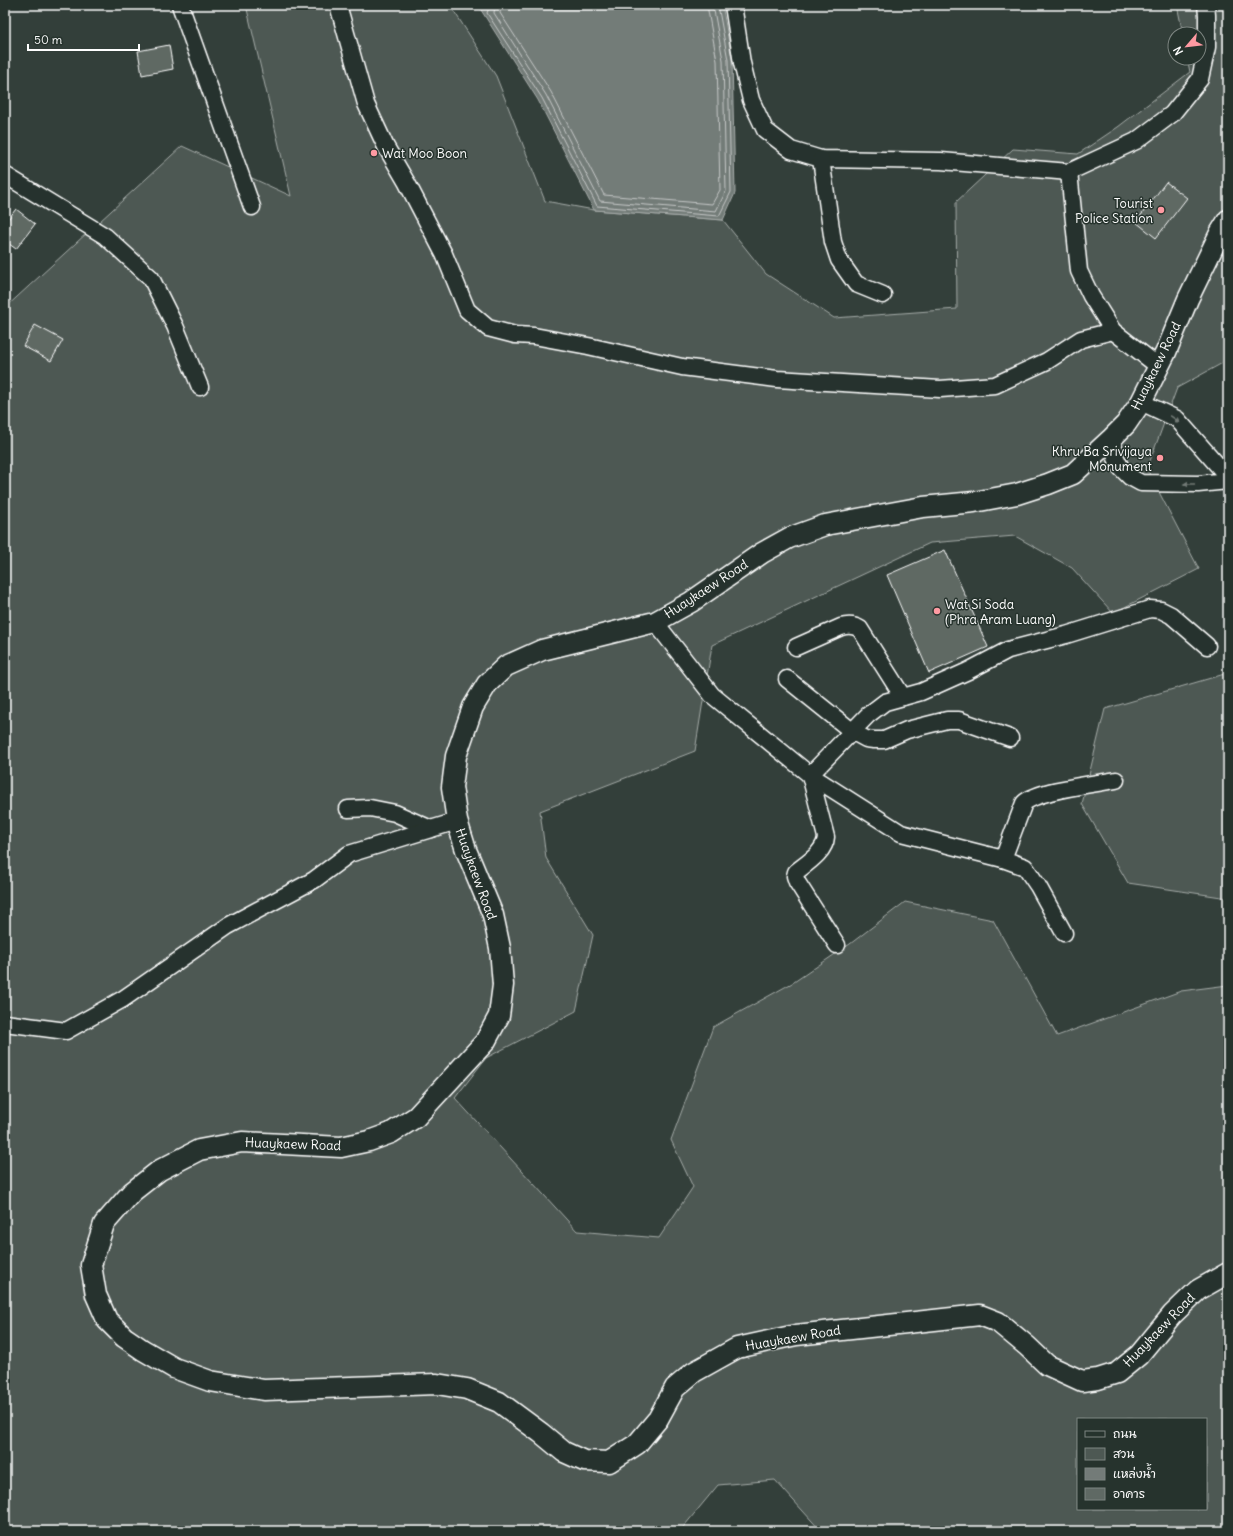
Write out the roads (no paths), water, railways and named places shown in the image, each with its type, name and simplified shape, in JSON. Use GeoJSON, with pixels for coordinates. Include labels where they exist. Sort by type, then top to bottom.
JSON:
{"type":"FeatureCollection","features":[{"type":"Feature","properties":{"kind":"main road","name":"Huaykaew Road"},"geometry":{"type":"LineString","coordinates":[[1228,220],[1220,233],[1188,299],[1141,402],[1126,424],[1073,474],[1016,494],[974,502],[923,507],[825,525],[789,538],[762,553],[691,602],[655,622],[542,650],[506,666],[487,684],[472,707],[456,756],[452,787],[457,821],[466,850],[493,915],[500,948],[503,985],[499,1016],[486,1042],[416,1117],[391,1133],[369,1141],[341,1147],[242,1142],[199,1150],[160,1170],[132,1192],[104,1224],[92,1265],[96,1295],[107,1320],[124,1337],[142,1350],[174,1368],[210,1381],[264,1390],[437,1384],[467,1389],[499,1402],[564,1452],[584,1461],[609,1462],[637,1444],[658,1419],[675,1388],[694,1372],[737,1348],[796,1335],[980,1315],[998,1322],[1047,1365],[1082,1381],[1098,1379],[1117,1373],[1139,1354],[1172,1314],[1198,1290],[1228,1273]]}},
{"type":"Feature","properties":{"kind":"street"},"geometry":{"type":"LineString","coordinates":[[180,5],[252,207]]}},
{"type":"Feature","properties":{"kind":"street"},"geometry":{"type":"LineString","coordinates":[[338,5],[366,104],[386,147],[408,183],[444,254],[467,310],[488,328],[515,335],[534,336],[588,346],[690,368],[777,379],[940,389],[995,384],[1047,361],[1081,339],[1113,331]]}},
{"type":"Feature","properties":{"kind":"street"},"geometry":{"type":"LineString","coordinates":[[733,5],[740,49],[751,100],[765,130],[791,150],[821,159],[941,161],[1070,172],[1136,141],[1172,114],[1200,79],[1207,47],[1208,15],[1206,5]]}},
{"type":"Feature","properties":{"kind":"street"},"geometry":{"type":"LineString","coordinates":[[821,159],[833,242],[839,260],[856,284],[883,295]]}},
{"type":"Feature","properties":{"kind":"street"},"geometry":{"type":"LineString","coordinates":[[1070,172],[1079,270],[1091,296],[1113,331],[1158,366]]}},
{"type":"Feature","properties":{"kind":"street"},"geometry":{"type":"LineString","coordinates":[[5,175],[105,236],[151,278],[175,326],[200,387]]}},
{"type":"Feature","properties":{"kind":"street"},"geometry":{"type":"LineString","coordinates":[[1141,402],[1177,419],[1228,477]]}},
{"type":"Feature","properties":{"kind":"street"},"geometry":{"type":"LineString","coordinates":[[1112,438],[1116,458],[1121,468],[1130,477],[1141,483],[1198,484],[1228,481]]}},
{"type":"Feature","properties":{"kind":"street"},"geometry":{"type":"LineString","coordinates":[[810,774],[853,732],[868,715],[885,702],[921,692],[968,671],[1008,650],[1066,635],[1150,609],[1161,610],[1172,616],[1207,646]]}},
{"type":"Feature","properties":{"kind":"street"},"geometry":{"type":"LineString","coordinates":[[655,622],[712,695],[810,774],[901,833],[1003,859],[1025,867],[1038,886],[1064,933]]}},
{"type":"Feature","properties":{"kind":"street"},"geometry":{"type":"LineString","coordinates":[[796,647],[841,627],[856,627],[860,629],[902,697]]}},
{"type":"Feature","properties":{"kind":"street"},"geometry":{"type":"LineString","coordinates":[[787,679],[853,732],[866,739],[879,741],[931,723],[947,720],[959,720],[1010,738]]}},
{"type":"Feature","properties":{"kind":"street"},"geometry":{"type":"LineString","coordinates":[[810,774],[826,840],[822,848],[796,872],[795,880],[837,945]]}},
{"type":"Feature","properties":{"kind":"street"},"geometry":{"type":"LineString","coordinates":[[1003,859],[1024,803],[1029,798],[1041,794],[1116,780]]}},
{"type":"Feature","properties":{"kind":"street"},"geometry":{"type":"LineString","coordinates":[[348,809],[370,808],[395,813],[431,829]]}},
{"type":"Feature","properties":{"kind":"street"},"geometry":{"type":"LineString","coordinates":[[5,1023],[66,1031],[123,999],[228,926],[314,880],[350,854],[457,821]]}},
{"type":"Feature","properties":{"kind":"water"},"geometry":{"type":"Polygon","coordinates":[[[488,5],[722,5],[732,59],[735,193],[723,220],[594,210],[538,100],[481,10],[488,5]]]}},
{"type":"Feature","properties":{"kind":"place","name":"Wat Moo Boon"},"geometry":{"type":"Point","coordinates":[374,153]}},
{"type":"Feature","properties":{"kind":"place","name":"Tourist Police Station"},"geometry":{"type":"Point","coordinates":[1161,210]}},
{"type":"Feature","properties":{"kind":"place","name":"Khru Ba Srivijaya Monument"},"geometry":{"type":"Point","coordinates":[1160,458]}},
{"type":"Feature","properties":{"kind":"place","name":"Wat Si Soda (Phra Aram Luang)"},"geometry":{"type":"Point","coordinates":[937,611]}}]}
